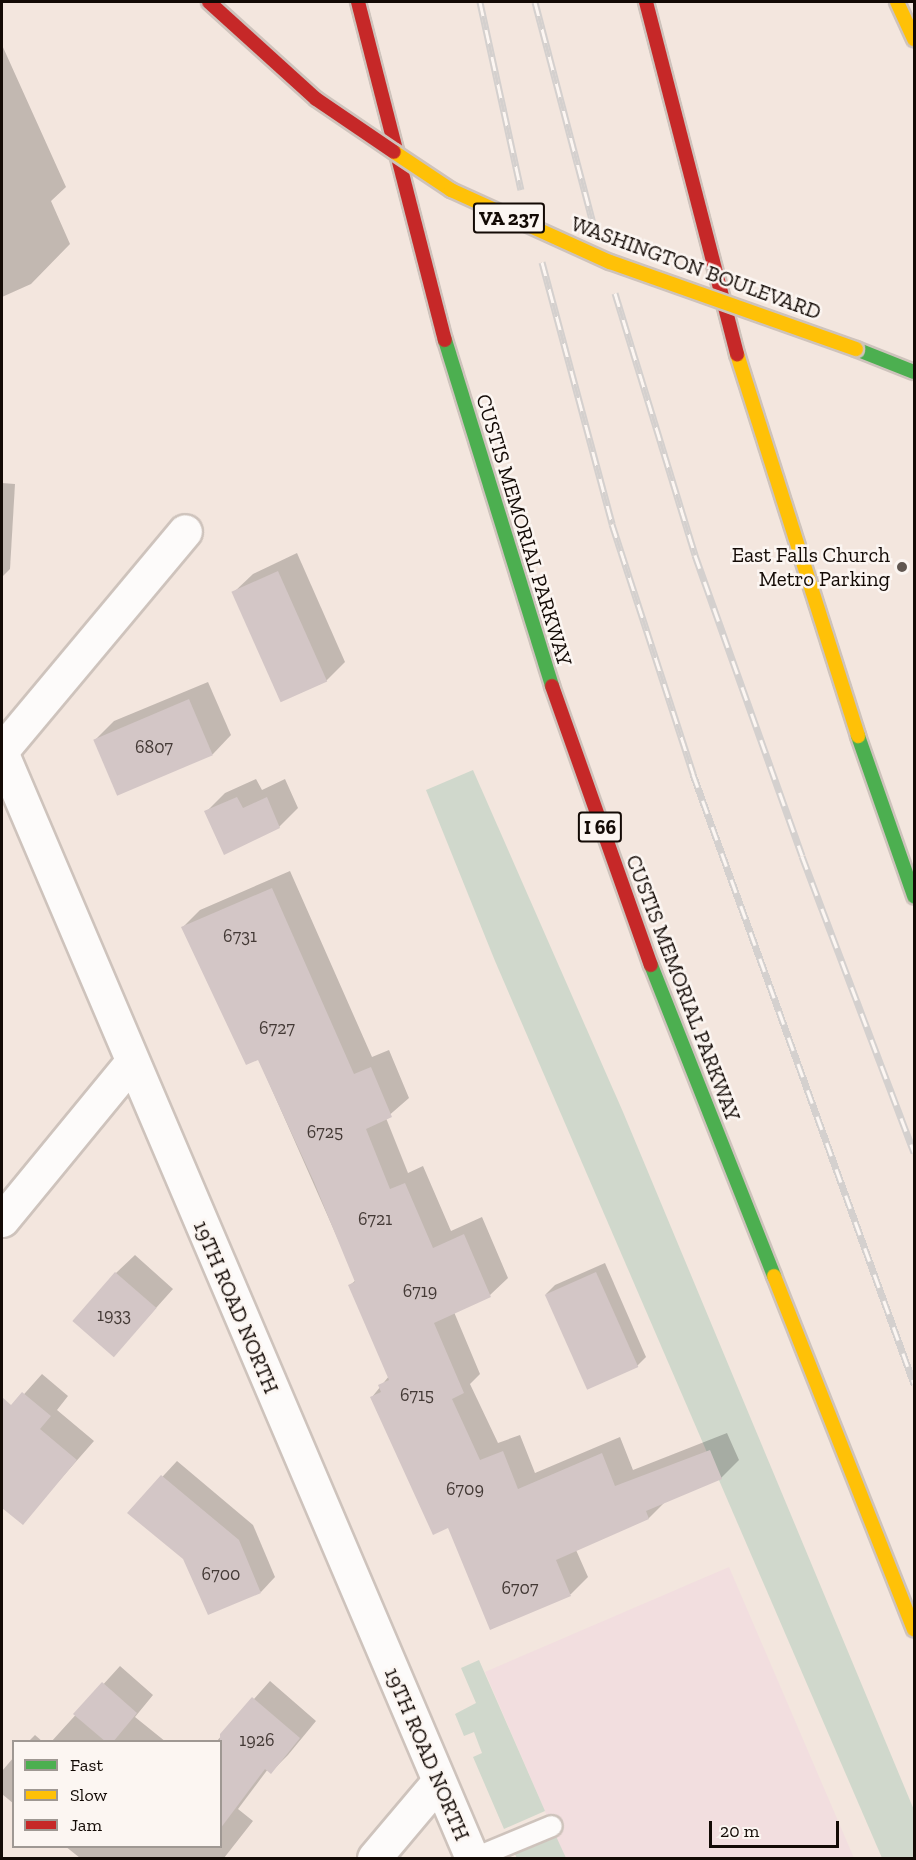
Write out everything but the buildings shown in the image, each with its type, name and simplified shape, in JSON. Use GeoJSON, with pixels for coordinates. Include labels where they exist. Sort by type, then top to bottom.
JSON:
{"type":"FeatureCollection","features":[{"type":"Feature","properties":{"kind":"main road","name":"WASHINGTON BOULEVARD"},"geometry":{"type":"LineString","coordinates":[[209,2],[316,99],[451,190],[621,266],[915,372]]}},
{"type":"Feature","properties":{"kind":"main road","name":"CUSTIS MEMORIAL PARKWAY"},"geometry":{"type":"LineString","coordinates":[[358,2],[451,364],[557,703],[635,926],[915,1629]]}},
{"type":"Feature","properties":{"kind":"main road"},"geometry":{"type":"LineString","coordinates":[[646,2],[717,285],[756,420],[829,652],[915,896]]}},
{"type":"Feature","properties":{"kind":"main road"},"geometry":{"type":"LineString","coordinates":[[897,2],[915,39]]}},
{"type":"Feature","properties":{"kind":"street"},"geometry":{"type":"LineString","coordinates":[[2,752],[185,531]]}},
{"type":"Feature","properties":{"kind":"street","name":"19TH ROAD NORTH"},"geometry":{"type":"LineString","coordinates":[[2,752],[438,1782],[473,1858]]}},
{"type":"Feature","properties":{"kind":"street"},"geometry":{"type":"LineString","coordinates":[[2,1220],[132,1062]]}},
{"type":"Feature","properties":{"kind":"street"},"geometry":{"type":"LineString","coordinates":[[374,1858],[438,1782]]}},
{"type":"Feature","properties":{"kind":"lane"},"geometry":{"type":"LineString","coordinates":[[473,1858],[552,1826]]}},
{"type":"Feature","properties":{"kind":"shaded area"},"geometry":{"type":"Polygon","coordinates":[[[473,770],[623,1112],[914,1810],[914,1858],[882,1858],[495,961],[426,790],[473,770]]]}},
{"type":"Feature","properties":{"kind":"shaded area"},"geometry":{"type":"Polygon","coordinates":[[[729,1567],[854,1858],[565,1858],[485,1672],[729,1567]]]}},
{"type":"Feature","properties":{"kind":"shaded area"},"geometry":{"type":"Polygon","coordinates":[[[479,1660],[545,1811],[504,1829],[473,1757],[482,1753],[474,1732],[464,1736],[455,1714],[476,1703],[461,1668],[479,1660]]]}},
{"type":"Feature","properties":{"kind":"shaded area"},"geometry":{"type":"Polygon","coordinates":[[[555,1834],[566,1858],[517,1858],[514,1853],[555,1834]]]}},
{"type":"Feature","properties":{"kind":"railway"},"geometry":{"type":"LineString","coordinates":[[480,2],[521,190]]}},
{"type":"Feature","properties":{"kind":"railway"},"geometry":{"type":"LineString","coordinates":[[535,2],[593,223]]}},
{"type":"Feature","properties":{"kind":"railway"},"geometry":{"type":"LineString","coordinates":[[542,262],[612,524],[693,774],[914,1384]]}},
{"type":"Feature","properties":{"kind":"railway"},"geometry":{"type":"LineString","coordinates":[[615,293],[695,555],[802,856],[914,1153]]}},
{"type":"Feature","properties":{"kind":"traffic: fast"},"geometry":{"type":"LineString","coordinates":[[445,340],[552,686]]}},
{"type":"Feature","properties":{"kind":"traffic: fast"},"geometry":{"type":"LineString","coordinates":[[856,349],[914,372]]}},
{"type":"Feature","properties":{"kind":"traffic: fast"},"geometry":{"type":"LineString","coordinates":[[858,736],[914,896]]}},
{"type":"Feature","properties":{"kind":"traffic: fast"},"geometry":{"type":"LineString","coordinates":[[651,965],[774,1276]]}},
{"type":"Feature","properties":{"kind":"traffic: slow"},"geometry":{"type":"LineString","coordinates":[[897,2],[914,39]]}},
{"type":"Feature","properties":{"kind":"traffic: slow"},"geometry":{"type":"LineString","coordinates":[[394,152],[451,190],[610,262],[856,349]]}},
{"type":"Feature","properties":{"kind":"traffic: slow"},"geometry":{"type":"LineString","coordinates":[[737,354],[858,736]]}},
{"type":"Feature","properties":{"kind":"traffic: slow"},"geometry":{"type":"LineString","coordinates":[[774,1276],[914,1629]]}},
{"type":"Feature","properties":{"kind":"traffic: jam"},"geometry":{"type":"LineString","coordinates":[[209,2],[316,99],[394,152]]}},
{"type":"Feature","properties":{"kind":"traffic: jam"},"geometry":{"type":"LineString","coordinates":[[358,2],[445,340]]}},
{"type":"Feature","properties":{"kind":"traffic: jam"},"geometry":{"type":"LineString","coordinates":[[646,2],[737,354]]}},
{"type":"Feature","properties":{"kind":"traffic: jam"},"geometry":{"type":"LineString","coordinates":[[552,686],[651,965]]}},
{"type":"Feature","properties":{"kind":"place","name":"East Falls Church Metro Parking"},"geometry":{"type":"Point","coordinates":[902,567]}}]}
